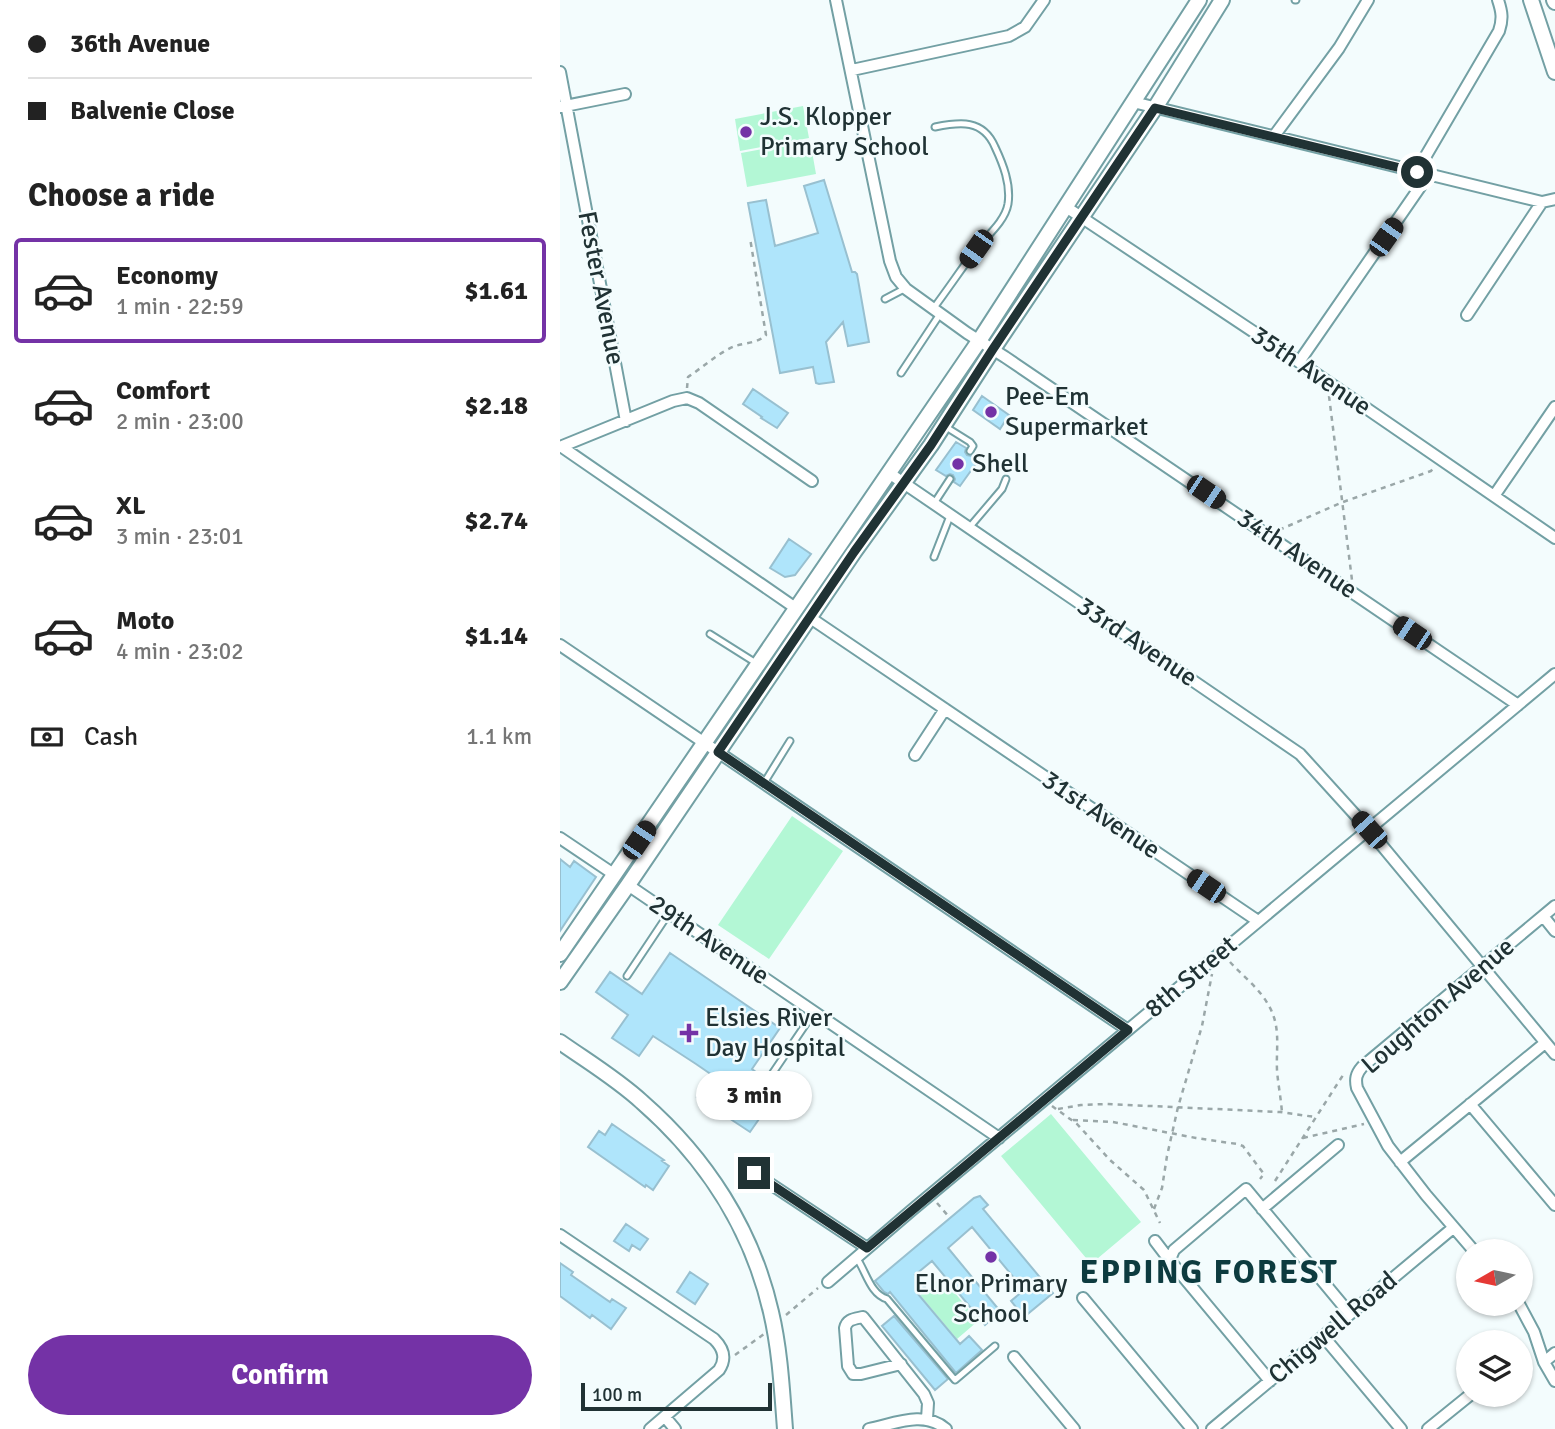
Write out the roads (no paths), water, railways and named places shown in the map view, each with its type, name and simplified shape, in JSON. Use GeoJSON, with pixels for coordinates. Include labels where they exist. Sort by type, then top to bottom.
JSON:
{"type":"FeatureCollection","features":[{"type":"Feature","properties":{"kind":"street","name":"34th Avenue"},"geometry":{"type":"LineString","coordinates":[[836,0],[890,261],[896,277],[906,289],[1518,705]]}},
{"type":"Feature","properties":{"kind":"street"},"geometry":{"type":"LineString","coordinates":[[560,982],[718,752],[889,473],[979,341],[1199,0]]}},
{"type":"Feature","properties":{"kind":"street"},"geometry":{"type":"LineString","coordinates":[[560,954],[758,665],[854,552],[904,484],[1155,108],[1222,0]]}},
{"type":"Feature","properties":{"kind":"street"},"geometry":{"type":"LineString","coordinates":[[1274,136],[1339,48],[1368,0]]}},
{"type":"Feature","properties":{"kind":"street"},"geometry":{"type":"LineString","coordinates":[[1417,172],[1499,31],[1502,11],[1498,0]]}},
{"type":"Feature","properties":{"kind":"street"},"geometry":{"type":"LineString","coordinates":[[1531,0],[1555,72]]}},
{"type":"Feature","properties":{"kind":"street"},"geometry":{"type":"LineString","coordinates":[[852,70],[1009,36],[1025,27],[1039,3]]}},
{"type":"Feature","properties":{"kind":"street","name":"Fester Avenue"},"geometry":{"type":"LineString","coordinates":[[560,72],[563,106],[625,421]]}},
{"type":"Feature","properties":{"kind":"street"},"geometry":{"type":"LineString","coordinates":[[563,106],[625,94]]}},
{"type":"Feature","properties":{"kind":"street"},"geometry":{"type":"LineString","coordinates":[[1133,102],[1542,202],[1555,199]]}},
{"type":"Feature","properties":{"kind":"street"},"geometry":{"type":"LineString","coordinates":[[1299,362],[1429,174]]}},
{"type":"Feature","properties":{"kind":"street"},"geometry":{"type":"LineString","coordinates":[[1468,315],[1542,202]]}},
{"type":"Feature","properties":{"kind":"street","name":"35th Avenue"},"geometry":{"type":"LineString","coordinates":[[1066,207],[1299,362],[1555,538]]}},
{"type":"Feature","properties":{"kind":"street"},"geometry":{"type":"LineString","coordinates":[[561,447],[673,401],[687,398],[699,403],[813,481]]}},
{"type":"Feature","properties":{"kind":"street"},"geometry":{"type":"LineString","coordinates":[[1494,496],[1555,407]]}},
{"type":"Feature","properties":{"kind":"street","name":"31st Avenue"},"geometry":{"type":"LineString","coordinates":[[561,447],[1258,921]]}},
{"type":"Feature","properties":{"kind":"street","name":"33rd Avenue"},"geometry":{"type":"LineString","coordinates":[[889,473],[1300,754],[1369,830],[1555,1054]]}},
{"type":"Feature","properties":{"kind":"street"},"geometry":{"type":"LineString","coordinates":[[560,645],[1128,1030]]}},
{"type":"Feature","properties":{"kind":"street","name":"8th Street"},"geometry":{"type":"LineString","coordinates":[[824,1284],[1555,674]]}},
{"type":"Feature","properties":{"kind":"street"},"geometry":{"type":"LineString","coordinates":[[915,755],[945,709]]}},
{"type":"Feature","properties":{"kind":"street"},"geometry":{"type":"LineString","coordinates":[[560,838],[615,875]]}},
{"type":"Feature","properties":{"kind":"street","name":"29th Avenue"},"geometry":{"type":"LineString","coordinates":[[628,885],[999,1138]]}},
{"type":"Feature","properties":{"kind":"street","name":"Loughton Avenue"},"geometry":{"type":"LineString","coordinates":[[1464,1239],[1388,1146],[1357,1088],[1357,1073],[1555,906]]}},
{"type":"Feature","properties":{"kind":"street"},"geometry":{"type":"LineString","coordinates":[[1543,916],[1555,931]]}},
{"type":"Feature","properties":{"kind":"street"},"geometry":{"type":"LineString","coordinates":[[560,1042],[640,1100],[676,1134],[704,1167],[734,1212],[758,1266],[772,1313],[785,1429]]}},
{"type":"Feature","properties":{"kind":"street"},"geometry":{"type":"LineString","coordinates":[[1400,1162],[1545,1043]]}},
{"type":"Feature","properties":{"kind":"street"},"geometry":{"type":"LineString","coordinates":[[1470,1104],[1555,1205]]}},
{"type":"Feature","properties":{"kind":"street"},"geometry":{"type":"LineString","coordinates":[[1262,1209],[1338,1145]]}},
{"type":"Feature","properties":{"kind":"street"},"geometry":{"type":"LineString","coordinates":[[754,1173],[867,1248]]}},
{"type":"Feature","properties":{"kind":"street"},"geometry":{"type":"LineString","coordinates":[[1171,1262],[1174,1250],[1246,1189],[1350,1314]]}},
{"type":"Feature","properties":{"kind":"street","name":"Chigwell Road"},"geometry":{"type":"LineString","coordinates":[[1213,1429],[1454,1227]]}},
{"type":"Feature","properties":{"kind":"street"},"geometry":{"type":"LineString","coordinates":[[560,1235],[714,1339],[722,1348],[724,1360],[719,1370],[650,1429]]}},
{"type":"Feature","properties":{"kind":"street"},"geometry":{"type":"LineString","coordinates":[[1155,1241],[1270,1381]]}},
{"type":"Feature","properties":{"kind":"street"},"geometry":{"type":"LineString","coordinates":[[1083,1298],[1192,1429]]}},
{"type":"Feature","properties":{"kind":"street"},"geometry":{"type":"LineString","coordinates":[[1525,1316],[1534,1332],[1539,1361],[1555,1381]]}},
{"type":"Feature","properties":{"kind":"street"},"geometry":{"type":"LineString","coordinates":[[901,1364],[853,1374],[849,1369],[847,1353],[845,1328],[848,1321],[863,1317],[901,1364],[924,1394],[928,1403],[927,1419]]}},
{"type":"Feature","properties":{"kind":"street"},"geometry":{"type":"LineString","coordinates":[[1323,1336],[1401,1429]]}},
{"type":"Feature","properties":{"kind":"street"},"geometry":{"type":"LineString","coordinates":[[1539,1361],[1555,1353]]}},
{"type":"Feature","properties":{"kind":"street"},"geometry":{"type":"LineString","coordinates":[[1014,1357],[1073,1429]]}},
{"type":"Feature","properties":{"kind":"street"},"geometry":{"type":"LineString","coordinates":[[1429,1429],[1456,1406]]}},
{"type":"Feature","properties":{"kind":"street"},"geometry":{"type":"LineString","coordinates":[[665,1417],[675,1429]]}},
{"type":"Feature","properties":{"kind":"street"},"geometry":{"type":"LineString","coordinates":[[869,1429],[908,1420],[927,1419],[946,1429]]}},
{"type":"Feature","properties":{"kind":"lane"},"geometry":{"type":"LineString","coordinates":[[901,373],[976,249],[1003,216],[1008,203],[1002,164],[990,137],[980,128],[970,125],[935,127]]}},
{"type":"Feature","properties":{"kind":"lane"},"geometry":{"type":"LineString","coordinates":[[885,299],[906,289]]}},
{"type":"Feature","properties":{"kind":"lane"},"geometry":{"type":"LineString","coordinates":[[944,425],[971,442],[973,446],[970,451]]}},
{"type":"Feature","properties":{"kind":"lane"},"geometry":{"type":"LineString","coordinates":[[933,505],[950,480]]}},
{"type":"Feature","properties":{"kind":"lane"},"geometry":{"type":"LineString","coordinates":[[968,528],[1002,489],[1006,480]]}},
{"type":"Feature","properties":{"kind":"lane"},"geometry":{"type":"LineString","coordinates":[[934,557],[950,516]]}},
{"type":"Feature","properties":{"kind":"lane"},"geometry":{"type":"LineString","coordinates":[[710,634],[758,665]]}},
{"type":"Feature","properties":{"kind":"lane"},"geometry":{"type":"LineString","coordinates":[[764,783],[790,741]]}},
{"type":"Feature","properties":{"kind":"lane"},"geometry":{"type":"LineString","coordinates":[[628,976],[669,913]]}},
{"type":"Feature","properties":{"kind":"lane"},"geometry":{"type":"LineString","coordinates":[[770,1077],[814,1012]]}},
{"type":"Feature","properties":{"kind":"lane"},"geometry":{"type":"LineString","coordinates":[[856,1257],[871,1287],[882,1298],[887,1299],[955,1380],[995,1346]]}},
{"type":"Feature","properties":{"kind":"place","name":"J.S. Klopper Primary School"},"geometry":{"type":"Point","coordinates":[746,132]}},
{"type":"Feature","properties":{"kind":"place","name":"Pee-Em Supermarket"},"geometry":{"type":"Point","coordinates":[991,412]}},
{"type":"Feature","properties":{"kind":"place","name":"Shell"},"geometry":{"type":"Point","coordinates":[958,464]}},
{"type":"Feature","properties":{"kind":"place","name":"Elsies River Day Hospital"},"geometry":{"type":"Point","coordinates":[689,1033]}},
{"type":"Feature","properties":{"kind":"place","name":"Elnor Primary School"},"geometry":{"type":"Point","coordinates":[991,1257]}},
{"type":"Feature","properties":{"kind":"district","name":"EPPING FOREST"},"geometry":{"type":"Point","coordinates":[1209,1272]}}]}
